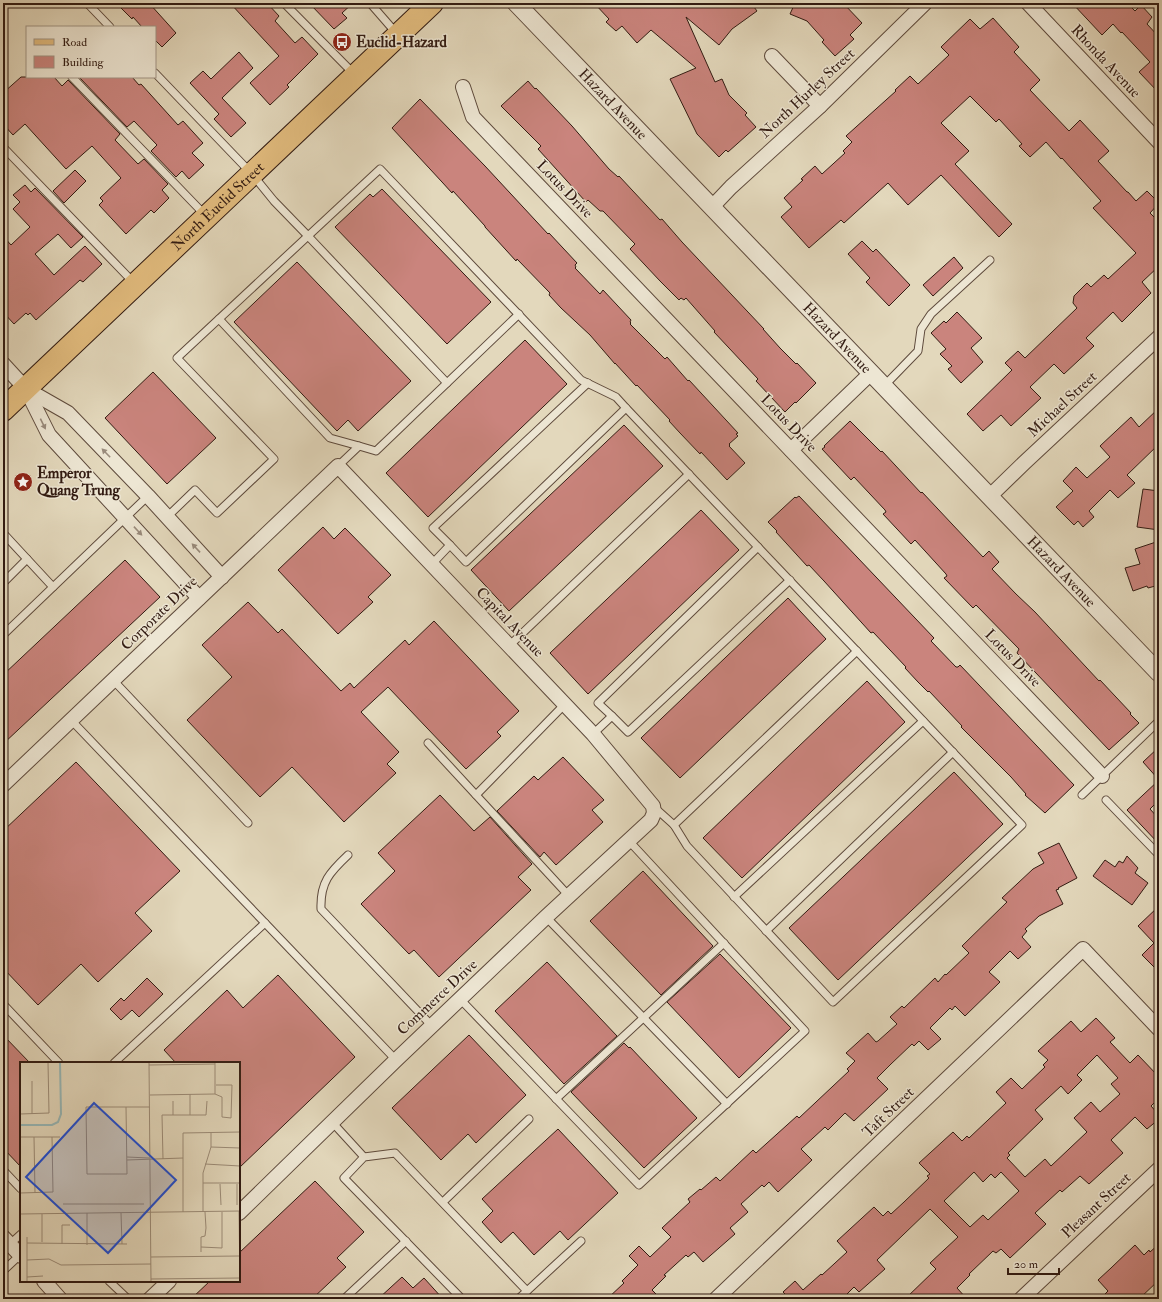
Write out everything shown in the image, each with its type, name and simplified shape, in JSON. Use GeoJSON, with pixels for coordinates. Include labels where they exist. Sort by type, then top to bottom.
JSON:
{"type":"FeatureCollection","features":[{"type":"Feature","properties":{"kind":"main road","name":"North Euclid Street"},"geometry":{"type":"LineString","coordinates":[[3,410],[432,3]]}},
{"type":"Feature","properties":{"kind":"street","name":"Hazard Avenue"},"geometry":{"type":"LineString","coordinates":[[516,3],[1159,673]]}},
{"type":"Feature","properties":{"kind":"street","name":"North Hurley Street"},"geometry":{"type":"LineString","coordinates":[[712,207],[731,187],[820,106],[925,3]]}},
{"type":"Feature","properties":{"kind":"street","name":"Rhonda Avenue"},"geometry":{"type":"LineString","coordinates":[[1028,3],[1159,142]]}},
{"type":"Feature","properties":{"kind":"street"},"geometry":{"type":"LineString","coordinates":[[772,56],[820,106]]}},
{"type":"Feature","properties":{"kind":"street","name":"Lotus Drive"},"geometry":{"type":"LineString","coordinates":[[463,87],[472,117],[1102,776]]}},
{"type":"Feature","properties":{"kind":"street","name":"Michael Street"},"geometry":{"type":"LineString","coordinates":[[989,497],[1159,337]]}},
{"type":"Feature","properties":{"kind":"street"},"geometry":{"type":"LineString","coordinates":[[3,364],[26,389],[49,435],[199,598]]}},
{"type":"Feature","properties":{"kind":"street"},"geometry":{"type":"LineString","coordinates":[[791,450],[871,373]]}},
{"type":"Feature","properties":{"kind":"street"},"geometry":{"type":"LineString","coordinates":[[26,389],[68,413],[222,576]]}},
{"type":"Feature","properties":{"kind":"street","name":"Capital Avenue"},"geometry":{"type":"LineString","coordinates":[[338,466],[593,734],[653,806]]}},
{"type":"Feature","properties":{"kind":"street","name":"Corporate Drive"},"geometry":{"type":"LineString","coordinates":[[3,785],[338,466]]}},
{"type":"Feature","properties":{"kind":"street","name":"Commerce Drive"},"geometry":{"type":"LineString","coordinates":[[240,1212],[546,917],[652,820],[654,813],[653,806]]}},
{"type":"Feature","properties":{"kind":"street","name":"Taft Street"},"geometry":{"type":"LineString","coordinates":[[716,1299],[1083,949],[1159,1029]]}},
{"type":"Feature","properties":{"kind":"street","name":"Pleasant Street"},"geometry":{"type":"LineString","coordinates":[[1021,1299],[1159,1169]]}},
{"type":"Feature","properties":{"kind":"street"},"geometry":{"type":"LineString","coordinates":[[6,1241],[20,1255]]}},
{"type":"Feature","properties":{"kind":"street"},"geometry":{"type":"LineString","coordinates":[[45,1282],[60,1299]]}},
{"type":"Feature","properties":{"kind":"street"},"geometry":{"type":"LineString","coordinates":[[150,1299],[168,1282]]}},
{"type":"Feature","properties":{"kind":"lane"},"geometry":{"type":"LineString","coordinates":[[87,3],[109,26]]}},
{"type":"Feature","properties":{"kind":"lane"},"geometry":{"type":"LineString","coordinates":[[284,3],[356,76]]}},
{"type":"Feature","properties":{"kind":"lane"},"geometry":{"type":"LineString","coordinates":[[370,3],[398,35]]}},
{"type":"Feature","properties":{"kind":"lane"},"geometry":{"type":"LineString","coordinates":[[156,74],[252,174],[274,201],[447,383]]}},
{"type":"Feature","properties":{"kind":"lane"},"geometry":{"type":"LineString","coordinates":[[73,78],[207,217]]}},
{"type":"Feature","properties":{"kind":"lane"},"geometry":{"type":"LineString","coordinates":[[3,147],[135,285]]}},
{"type":"Feature","properties":{"kind":"lane"},"geometry":{"type":"LineString","coordinates":[[167,517],[195,490],[217,513],[274,459],[177,358],[380,169],[581,380],[616,397],[1022,825],[833,1002],[687,846],[674,825],[653,806]]}},
{"type":"Feature","properties":{"kind":"lane"},"geometry":{"type":"LineString","coordinates":[[884,386],[918,351],[921,329],[931,314],[990,260]]}},
{"type":"Feature","properties":{"kind":"lane"},"geometry":{"type":"LineString","coordinates":[[219,319],[330,438],[376,451],[519,314]]}},
{"type":"Feature","properties":{"kind":"lane"},"geometry":{"type":"LineString","coordinates":[[588,383],[433,528],[466,562],[626,408]]}},
{"type":"Feature","properties":{"kind":"lane"},"geometry":{"type":"LineString","coordinates":[[338,466],[359,446]]}},
{"type":"Feature","properties":{"kind":"lane"},"geometry":{"type":"LineString","coordinates":[[509,646],[689,474]]}},
{"type":"Feature","properties":{"kind":"lane"},"geometry":{"type":"LineString","coordinates":[[3,635],[148,496]]}},
{"type":"Feature","properties":{"kind":"lane"},"geometry":{"type":"LineString","coordinates":[[3,533],[53,587]]}},
{"type":"Feature","properties":{"kind":"lane"},"geometry":{"type":"LineString","coordinates":[[432,564],[450,545]]}},
{"type":"Feature","properties":{"kind":"lane"},"geometry":{"type":"LineString","coordinates":[[758,547],[598,703],[628,732],[790,580]]}},
{"type":"Feature","properties":{"kind":"lane"},"geometry":{"type":"LineString","coordinates":[[3,583],[27,559]]}},
{"type":"Feature","properties":{"kind":"lane"},"geometry":{"type":"LineString","coordinates":[[674,825],[857,651]]}},
{"type":"Feature","properties":{"kind":"lane"},"geometry":{"type":"LineString","coordinates":[[113,680],[248,823]]}},
{"type":"Feature","properties":{"kind":"lane"},"geometry":{"type":"LineString","coordinates":[[476,795],[565,704]]}},
{"type":"Feature","properties":{"kind":"lane"},"geometry":{"type":"LineString","coordinates":[[593,734],[612,716]]}},
{"type":"Feature","properties":{"kind":"lane"},"geometry":{"type":"LineString","coordinates":[[71,720],[396,1060]]}},
{"type":"Feature","properties":{"kind":"lane"},"geometry":{"type":"LineString","coordinates":[[734,897],[923,721]]}},
{"type":"Feature","properties":{"kind":"lane"},"geometry":{"type":"LineString","coordinates":[[1082,795],[1159,721]]}},
{"type":"Feature","properties":{"kind":"lane"},"geometry":{"type":"LineString","coordinates":[[428,743],[569,896]]}},
{"type":"Feature","properties":{"kind":"lane"},"geometry":{"type":"LineString","coordinates":[[766,931],[953,752]]}},
{"type":"Feature","properties":{"kind":"lane"},"geometry":{"type":"LineString","coordinates":[[1106,800],[1159,856]]}},
{"type":"Feature","properties":{"kind":"lane"},"geometry":{"type":"LineString","coordinates":[[460,999],[639,1185],[727,1104],[805,1031],[629,841]]}},
{"type":"Feature","properties":{"kind":"lane"},"geometry":{"type":"LineString","coordinates":[[348,855],[330,872],[323,885],[320,898],[321,909],[432,1026]]}},
{"type":"Feature","properties":{"kind":"lane"},"geometry":{"type":"LineString","coordinates":[[546,917],[727,1104]]}},
{"type":"Feature","properties":{"kind":"lane"},"geometry":{"type":"LineString","coordinates":[[115,1062],[265,923]]}},
{"type":"Feature","properties":{"kind":"lane"},"geometry":{"type":"LineString","coordinates":[[556,1099],[724,943]]}},
{"type":"Feature","properties":{"kind":"lane"},"geometry":{"type":"LineString","coordinates":[[3,1004],[58,1062]]}},
{"type":"Feature","properties":{"kind":"lane"},"geometry":{"type":"LineString","coordinates":[[443,1202],[529,1119]]}},
{"type":"Feature","properties":{"kind":"lane"},"geometry":{"type":"LineString","coordinates":[[332,1122],[364,1157]]}},
{"type":"Feature","properties":{"kind":"lane"},"geometry":{"type":"LineString","coordinates":[[462,1299],[344,1178],[364,1157],[395,1153],[527,1291]]}},
{"type":"Feature","properties":{"kind":"lane"},"geometry":{"type":"LineString","coordinates":[[3,1170],[20,1189]]}},
{"type":"Feature","properties":{"kind":"lane"},"geometry":{"type":"LineString","coordinates":[[6,1241],[20,1234]]}},
{"type":"Feature","properties":{"kind":"lane"},"geometry":{"type":"LineString","coordinates":[[344,1299],[406,1241]]}},
{"type":"Feature","properties":{"kind":"lane"},"geometry":{"type":"LineString","coordinates":[[518,1299],[581,1241]]}},
{"type":"Feature","properties":{"kind":"lane"},"geometry":{"type":"LineString","coordinates":[[3,1271],[20,1255]]}},
{"type":"Feature","properties":{"kind":"lane"},"geometry":{"type":"LineString","coordinates":[[110,1282],[128,1299]]}},
{"type":"Feature","properties":{"kind":"building"},"geometry":{"type":"Polygon","coordinates":[[[116,3],[149,3],[176,33],[162,47],[156,41],[156,26],[141,26],[133,17],[132,19],[116,3]]]}},
{"type":"Feature","properties":{"kind":"building"},"geometry":{"type":"Polygon","coordinates":[[[230,3],[267,3],[279,16],[275,21],[295,43],[302,37],[318,54],[287,85],[289,87],[270,105],[250,83],[279,56],[230,3]]]}},
{"type":"Feature","properties":{"kind":"building"},"geometry":{"type":"Polygon","coordinates":[[[309,3],[353,3],[342,13],[347,18],[334,29],[309,3]]]}},
{"type":"Feature","properties":{"kind":"building"},"geometry":{"type":"Polygon","coordinates":[[[594,3],[751,3],[757,11],[732,29],[719,45],[686,17],[715,82],[722,79],[729,95],[747,113],[745,115],[756,127],[728,152],[726,150],[719,157],[697,134],[670,79],[696,68],[651,30],[637,43],[622,26],[616,31],[606,22],[609,19],[594,3]]]}},
{"type":"Feature","properties":{"kind":"building"},"geometry":{"type":"Polygon","coordinates":[[[795,3],[843,3],[862,23],[850,35],[854,39],[835,56],[822,42],[824,40],[807,21],[790,14],[795,3]]]}},
{"type":"Feature","properties":{"kind":"building"},"geometry":{"type":"Polygon","coordinates":[[[1072,3],[1127,3],[1135,11],[1141,5],[1152,17],[1147,24],[1159,37],[1159,93],[1139,72],[1150,62],[1122,32],[1121,33],[1113,24],[1102,35],[1072,3]]]}},
{"type":"Feature","properties":{"kind":"building"},"geometry":{"type":"Polygon","coordinates":[[[993,18],[1019,47],[1014,52],[1040,80],[1030,90],[1069,131],[1080,120],[1109,151],[1098,161],[1136,201],[1147,191],[1159,203],[1150,213],[1159,222],[1159,266],[1142,282],[1151,293],[1122,322],[1113,312],[1086,338],[1094,346],[1064,374],[1054,364],[1030,387],[1041,398],[1025,413],[1011,426],[1001,415],[983,431],[967,414],[1012,370],[1005,363],[1018,351],[1025,358],[1077,308],[1073,303],[1074,296],[1087,283],[1091,287],[1104,275],[1108,279],[1136,253],[1093,208],[1101,201],[1062,158],[1061,159],[1046,142],[1030,157],[1019,146],[1022,144],[999,119],[996,122],[970,96],[941,123],[969,151],[955,164],[1012,224],[999,237],[941,175],[908,205],[888,183],[844,223],[841,220],[809,248],[781,217],[792,207],[784,198],[803,180],[801,179],[815,166],[822,174],[845,153],[843,151],[852,142],[846,136],[896,91],[895,90],[910,76],[918,84],[949,55],[941,47],[970,19],[980,29],[993,18]]]}},
{"type":"Feature","properties":{"kind":"building"},"geometry":{"type":"Polygon","coordinates":[[[239,52],[253,68],[222,98],[246,123],[231,137],[214,119],[219,114],[190,83],[203,71],[211,79],[239,52]]]}},
{"type":"Feature","properties":{"kind":"building"},"geometry":{"type":"Polygon","coordinates":[[[21,77],[55,78],[62,86],[68,80],[120,134],[115,140],[138,164],[144,159],[168,184],[162,190],[169,198],[154,213],[151,210],[126,234],[99,205],[103,201],[100,198],[121,178],[92,146],[66,169],[25,124],[13,135],[3,124],[3,93],[21,77]]]}},
{"type":"Feature","properties":{"kind":"building"},"geometry":{"type":"Polygon","coordinates":[[[80,78],[133,78],[139,85],[141,84],[178,125],[183,121],[203,143],[192,153],[204,165],[189,179],[182,171],[176,177],[151,151],[157,145],[134,121],[127,127],[80,78]]]}},
{"type":"Feature","properties":{"kind":"building"},"geometry":{"type":"Polygon","coordinates":[[[528,81],[572,126],[609,169],[618,177],[619,176],[660,220],[662,219],[780,348],[816,383],[785,412],[756,381],[758,379],[714,332],[715,331],[686,298],[684,300],[681,298],[679,300],[660,281],[630,249],[635,244],[603,211],[600,211],[588,200],[586,202],[538,149],[541,146],[501,106],[528,81]]]}},
{"type":"Feature","properties":{"kind":"building"},"geometry":{"type":"Polygon","coordinates":[[[420,99],[577,263],[575,268],[600,294],[603,290],[631,320],[630,324],[665,359],[667,357],[738,433],[736,434],[738,436],[729,444],[729,446],[745,463],[727,480],[701,452],[700,454],[680,433],[669,421],[670,420],[615,364],[590,335],[561,308],[549,295],[550,293],[517,259],[516,261],[453,191],[452,193],[392,128],[420,99]]]}},
{"type":"Feature","properties":{"kind":"building"},"geometry":{"type":"Polygon","coordinates":[[[75,170],[86,181],[64,203],[53,191],[75,170]]]}},
{"type":"Feature","properties":{"kind":"building"},"geometry":{"type":"Polygon","coordinates":[[[25,185],[31,192],[35,188],[83,237],[71,248],[58,234],[35,254],[54,275],[85,246],[102,264],[83,282],[80,280],[36,320],[30,313],[28,315],[26,313],[14,324],[3,312],[3,236],[11,245],[30,227],[13,209],[20,202],[13,195],[25,185]]]}},
{"type":"Feature","properties":{"kind":"building"},"geometry":{"type":"Polygon","coordinates":[[[382,189],[491,302],[447,344],[335,227],[370,194],[373,197],[382,189]]]}},
{"type":"Feature","properties":{"kind":"building"},"geometry":{"type":"Polygon","coordinates":[[[862,241],[873,252],[876,249],[910,285],[889,306],[866,282],[870,278],[848,254],[862,241]]]}},
{"type":"Feature","properties":{"kind":"building"},"geometry":{"type":"Polygon","coordinates":[[[954,257],[963,268],[933,296],[923,285],[954,257]]]}},
{"type":"Feature","properties":{"kind":"building"},"geometry":{"type":"Polygon","coordinates":[[[297,262],[411,381],[358,431],[348,420],[337,431],[234,322],[297,262]]]}},
{"type":"Feature","properties":{"kind":"building"},"geometry":{"type":"Polygon","coordinates":[[[957,312],[982,338],[971,348],[983,362],[961,383],[948,369],[952,366],[940,354],[946,349],[931,333],[944,321],[946,323],[957,312]]]}},
{"type":"Feature","properties":{"kind":"building"},"geometry":{"type":"Polygon","coordinates":[[[525,340],[567,384],[428,517],[386,473],[525,340]]]}},
{"type":"Feature","properties":{"kind":"building"},"geometry":{"type":"Polygon","coordinates":[[[153,372],[216,438],[167,484],[105,418],[153,372]]]}},
{"type":"Feature","properties":{"kind":"building"},"geometry":{"type":"Polygon","coordinates":[[[1159,408],[1159,444],[1127,475],[1135,483],[1118,498],[1110,490],[1089,511],[1094,517],[1083,527],[1078,521],[1074,525],[1056,507],[1073,491],[1063,481],[1076,467],[1087,478],[1110,457],[1100,446],[1131,417],[1139,427],[1159,408]]]}},
{"type":"Feature","properties":{"kind":"building"},"geometry":{"type":"Polygon","coordinates":[[[850,421],[881,452],[882,451],[983,557],[989,551],[999,562],[992,569],[1035,612],[1099,681],[1100,680],[1139,723],[1109,750],[1017,653],[1019,649],[976,605],[973,608],[944,578],[947,576],[946,574],[915,540],[911,544],[883,514],[886,512],[885,510],[854,477],[851,480],[822,449],[850,421]]]}},
{"type":"Feature","properties":{"kind":"building"},"geometry":{"type":"Polygon","coordinates":[[[624,425],[663,466],[509,611],[471,570],[624,425]]]}},
{"type":"Feature","properties":{"kind":"building"},"geometry":{"type":"Polygon","coordinates":[[[1143,489],[1159,491],[1159,530],[1137,527],[1143,489]]]}},
{"type":"Feature","properties":{"kind":"building"},"geometry":{"type":"Polygon","coordinates":[[[799,496],[934,638],[931,641],[956,667],[960,665],[1074,785],[1045,813],[1025,795],[1026,794],[1011,777],[961,727],[962,726],[929,691],[928,692],[918,682],[873,632],[871,633],[809,565],[807,566],[768,522],[795,497],[796,498],[799,496]]]}},
{"type":"Feature","properties":{"kind":"building"},"geometry":{"type":"Polygon","coordinates":[[[701,510],[739,550],[588,694],[550,653],[701,510]]]}},
{"type":"Feature","properties":{"kind":"building"},"geometry":{"type":"Polygon","coordinates":[[[323,527],[334,539],[345,528],[391,575],[368,597],[373,602],[338,634],[278,570],[323,527]]]}},
{"type":"Feature","properties":{"kind":"building"},"geometry":{"type":"Polygon","coordinates":[[[1159,541],[1159,585],[1148,588],[1147,586],[1133,591],[1125,568],[1140,564],[1135,549],[1159,541]]]}},
{"type":"Feature","properties":{"kind":"building"},"geometry":{"type":"Polygon","coordinates":[[[125,560],[160,597],[3,744],[3,675],[125,560]]]}},
{"type":"Feature","properties":{"kind":"building"},"geometry":{"type":"Polygon","coordinates":[[[788,598],[826,639],[680,778],[641,738],[788,598]]]}},
{"type":"Feature","properties":{"kind":"building"},"geometry":{"type":"Polygon","coordinates":[[[248,602],[278,633],[282,629],[341,691],[350,683],[354,688],[405,640],[409,645],[434,621],[519,711],[497,732],[501,736],[466,769],[388,687],[361,712],[399,752],[387,764],[396,773],[344,822],[292,767],[260,797],[187,720],[232,677],[202,645],[248,602]]]}},
{"type":"Feature","properties":{"kind":"building"},"geometry":{"type":"Polygon","coordinates":[[[867,681],[905,722],[742,878],[703,838],[867,681]]]}},
{"type":"Feature","properties":{"kind":"building"},"geometry":{"type":"Polygon","coordinates":[[[1159,747],[1159,780],[1143,762],[1159,747]]]}},
{"type":"Feature","properties":{"kind":"building"},"geometry":{"type":"Polygon","coordinates":[[[563,757],[604,800],[592,810],[603,822],[556,865],[544,852],[540,857],[497,811],[534,776],[538,780],[563,757]]]}},
{"type":"Feature","properties":{"kind":"building"},"geometry":{"type":"Polygon","coordinates":[[[76,762],[180,871],[135,913],[152,931],[98,982],[81,964],[38,1005],[3,968],[3,831],[76,762]]]}},
{"type":"Feature","properties":{"kind":"building"},"geometry":{"type":"Polygon","coordinates":[[[954,772],[1003,824],[838,980],[789,928],[954,772]]]}},
{"type":"Feature","properties":{"kind":"building"},"geometry":{"type":"Polygon","coordinates":[[[1159,780],[1159,800],[1150,809],[1159,819],[1159,844],[1127,810],[1159,780]]]}},
{"type":"Feature","properties":{"kind":"building"},"geometry":{"type":"Polygon","coordinates":[[[440,795],[474,831],[490,817],[532,864],[518,877],[531,890],[439,977],[414,950],[409,954],[361,904],[395,871],[378,853],[440,795]]]}},
{"type":"Feature","properties":{"kind":"building"},"geometry":{"type":"Polygon","coordinates":[[[1059,843],[1077,878],[1056,890],[1063,904],[1039,916],[1025,929],[1027,931],[1022,937],[1031,947],[1018,959],[1010,951],[989,972],[1000,982],[965,1016],[955,1006],[952,1010],[950,1008],[930,1028],[941,1039],[928,1050],[919,1041],[914,1046],[912,1044],[877,1078],[888,1089],[854,1121],[845,1113],[828,1130],[825,1127],[801,1149],[812,1160],[778,1192],[769,1182],[764,1187],[762,1185],[741,1204],[748,1212],[730,1228],[735,1234],[703,1262],[694,1252],[688,1257],[686,1255],[664,1275],[666,1276],[652,1290],[661,1299],[607,1299],[624,1283],[622,1281],[638,1265],[629,1256],[639,1246],[650,1257],[671,1237],[662,1228],[690,1202],[688,1199],[716,1177],[720,1181],[753,1150],[756,1153],[797,1116],[799,1118],[849,1071],[847,1069],[855,1061],[846,1053],[868,1033],[876,1042],[897,1024],[890,1017],[902,1006],[904,1008],[935,978],[938,982],[969,953],[962,946],[1007,902],[1002,898],[1033,869],[1044,863],[1038,853],[1059,843]]]}},
{"type":"Feature","properties":{"kind":"building"},"geometry":{"type":"Polygon","coordinates":[[[1127,856],[1138,868],[1135,873],[1148,883],[1132,905],[1093,876],[1105,860],[1115,867],[1119,861],[1123,863],[1127,856]]]}},
{"type":"Feature","properties":{"kind":"building"},"geometry":{"type":"Polygon","coordinates":[[[643,871],[713,946],[661,995],[590,921],[643,871]]]}},
{"type":"Feature","properties":{"kind":"building"},"geometry":{"type":"Polygon","coordinates":[[[1159,906],[1159,972],[1142,955],[1154,943],[1138,926],[1159,906]]]}},
{"type":"Feature","properties":{"kind":"building"},"geometry":{"type":"Polygon","coordinates":[[[720,954],[791,1028],[739,1078],[667,1002],[720,954]]]}},
{"type":"Feature","properties":{"kind":"building"},"geometry":{"type":"Polygon","coordinates":[[[547,962],[617,1036],[564,1084],[495,1011],[547,962]]]}},
{"type":"Feature","properties":{"kind":"building"},"geometry":{"type":"Polygon","coordinates":[[[278,975],[355,1057],[240,1167],[240,1062],[175,1062],[164,1050],[227,990],[243,1008],[278,975]]]}},
{"type":"Feature","properties":{"kind":"building"},"geometry":{"type":"Polygon","coordinates":[[[147,978],[163,994],[139,1017],[132,1010],[121,1020],[110,1009],[121,998],[124,1001],[147,978]]]}},
{"type":"Feature","properties":{"kind":"building"},"geometry":{"type":"Polygon","coordinates":[[[1096,1018],[1115,1038],[1110,1042],[1130,1063],[1138,1055],[1159,1077],[1159,1098],[1151,1106],[1159,1115],[1159,1119],[1147,1129],[1135,1117],[1111,1140],[1123,1153],[1089,1184],[1080,1176],[1062,1192],[1060,1190],[1035,1213],[1046,1224],[1010,1258],[1001,1249],[996,1253],[993,1251],[957,1288],[967,1299],[905,1299],[936,1269],[930,1263],[958,1237],[930,1209],[877,1260],[885,1269],[859,1292],[854,1287],[842,1299],[790,1299],[783,1292],[795,1281],[803,1290],[847,1252],[837,1241],[874,1207],[883,1216],[888,1211],[891,1214],[904,1202],[929,1178],[927,1176],[930,1174],[919,1163],[953,1132],[962,1141],[967,1136],[969,1138],[1006,1103],[996,1092],[1011,1078],[1022,1089],[1045,1067],[1043,1065],[1048,1060],[1038,1051],[1071,1021],[1081,1032],[1096,1018]],[[1097,1055],[1077,1075],[1082,1080],[1068,1094],[1061,1086],[1035,1110],[1043,1119],[1008,1153],[1010,1155],[1007,1158],[1025,1177],[1045,1159],[1051,1166],[1087,1132],[1074,1118],[1091,1102],[1100,1112],[1120,1094],[1111,1084],[1118,1078],[1097,1055]],[[974,1172],[944,1201],[970,1227],[983,1215],[988,1220],[1019,1191],[1001,1172],[995,1178],[991,1174],[983,1182],[974,1172]]]}},
{"type":"Feature","properties":{"kind":"building"},"geometry":{"type":"Polygon","coordinates":[[[3,1035],[29,1062],[20,1062],[20,1166],[3,1148],[3,1035]]]}},
{"type":"Feature","properties":{"kind":"building"},"geometry":{"type":"Polygon","coordinates":[[[469,1035],[526,1095],[476,1143],[468,1134],[441,1160],[392,1108],[469,1035]]]}},
{"type":"Feature","properties":{"kind":"building"},"geometry":{"type":"Polygon","coordinates":[[[624,1043],[629,1048],[630,1047],[697,1118],[644,1168],[571,1092],[624,1043]]]}},
{"type":"Feature","properties":{"kind":"building"},"geometry":{"type":"Polygon","coordinates":[[[558,1129],[618,1193],[568,1240],[560,1231],[534,1255],[513,1232],[501,1243],[482,1222],[493,1211],[482,1199],[558,1129]]]}},
{"type":"Feature","properties":{"kind":"building"},"geometry":{"type":"Polygon","coordinates":[[[315,1181],[364,1232],[337,1258],[346,1267],[312,1299],[191,1299],[209,1282],[240,1282],[240,1252],[315,1181]]]}},
{"type":"Feature","properties":{"kind":"building"},"geometry":{"type":"Polygon","coordinates":[[[1159,1244],[1159,1280],[1139,1299],[1100,1299],[1108,1291],[1098,1280],[1135,1245],[1144,1255],[1159,1244]]]}},
{"type":"Feature","properties":{"kind":"building"},"geometry":{"type":"Polygon","coordinates":[[[402,1277],[413,1288],[424,1278],[443,1299],[378,1299],[402,1277]]]}},
{"type":"Feature","properties":{"kind":"place","name":"Euclid-Hazard"},"geometry":{"type":"Point","coordinates":[342,42]}},
{"type":"Feature","properties":{"kind":"place","name":"Emperor Quang Trung"},"geometry":{"type":"Point","coordinates":[23,482]}}]}
